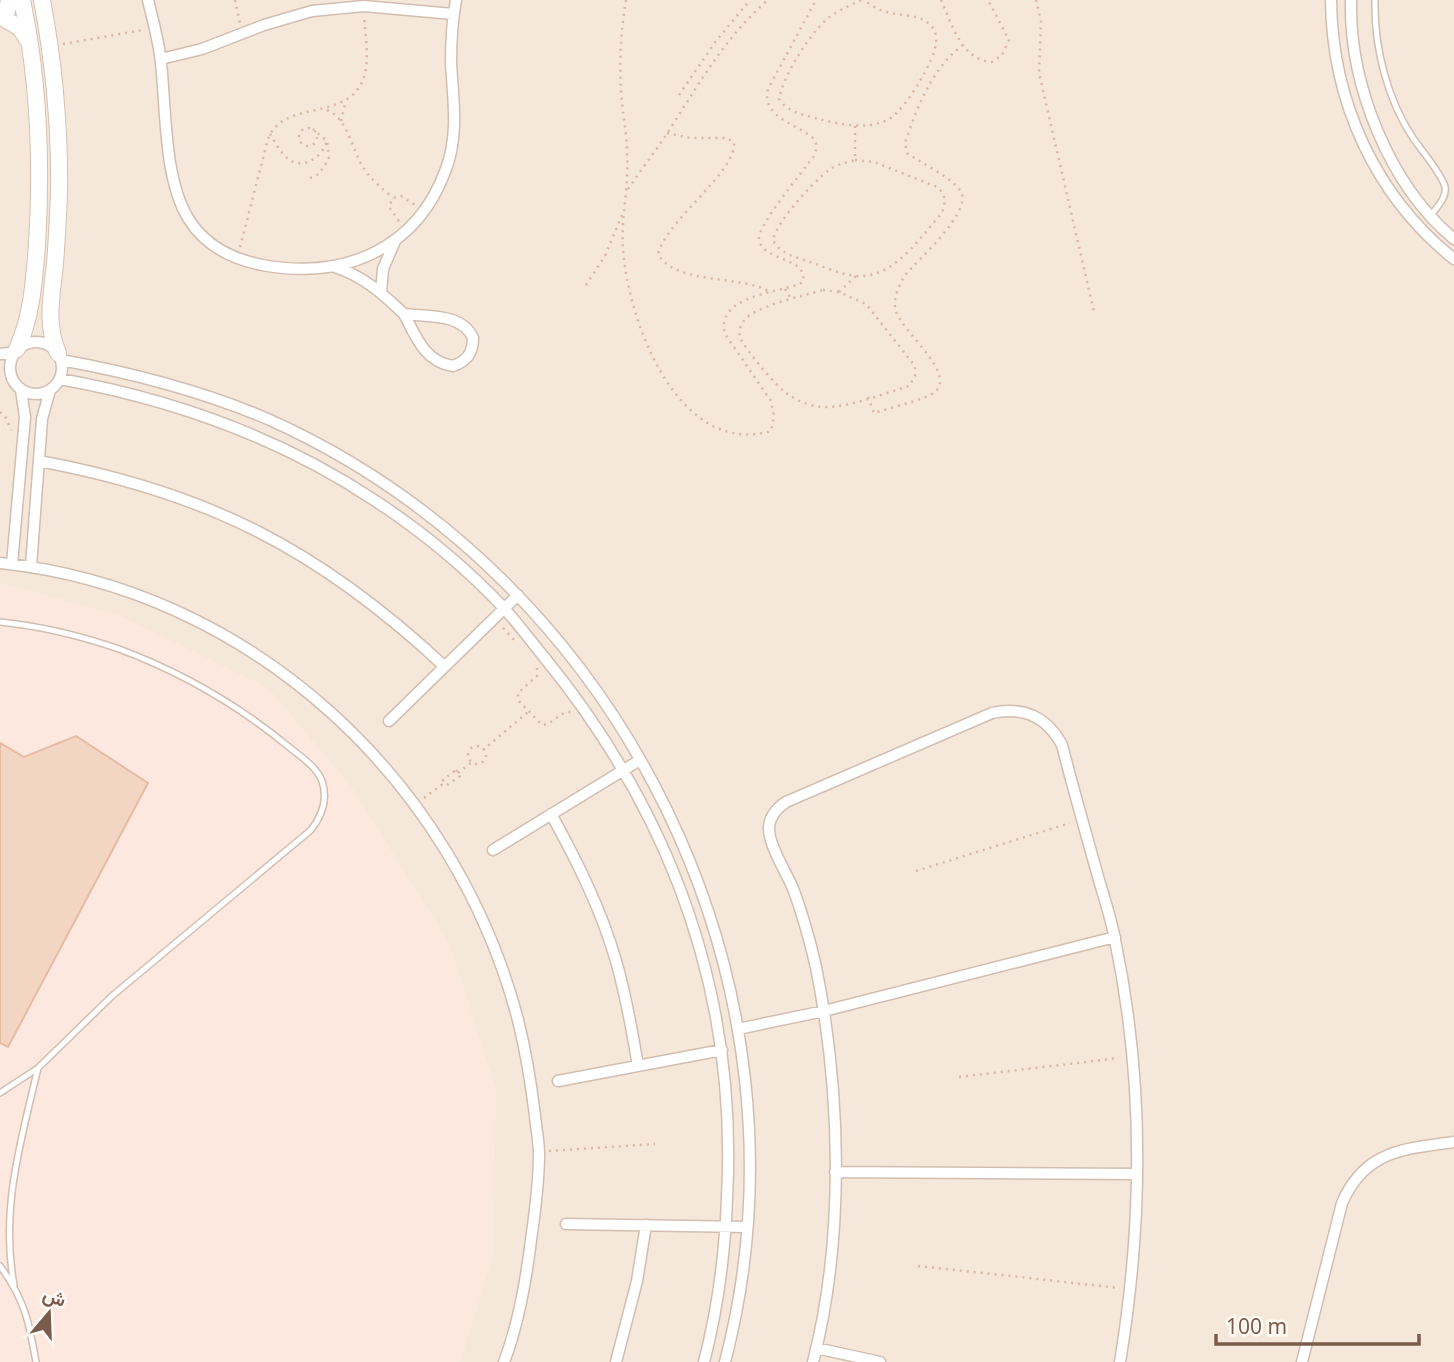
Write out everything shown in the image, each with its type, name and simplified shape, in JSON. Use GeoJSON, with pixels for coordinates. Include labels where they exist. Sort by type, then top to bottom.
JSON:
{"type":"FeatureCollection","features":[{"type":"Feature","properties":{"kind":"street"},"geometry":{"type":"LineString","coordinates":[[9,0],[6,11],[1,16],[20,28],[31,47]]}},
{"type":"Feature","properties":{"kind":"street"},"geometry":{"type":"LineString","coordinates":[[22,0],[31,47],[38,119],[38,229],[30,311],[9,369],[11,379],[19,388],[25,417],[4,564],[31,566],[103,583],[172,608],[236,643],[304,688],[359,737],[416,805],[449,853],[483,918],[509,987],[527,1057],[539,1152],[526,1279],[504,1362]]}},
{"type":"Feature","properties":{"kind":"street"},"geometry":{"type":"LineString","coordinates":[[0,375],[30,394],[41,394],[50,390],[60,379],[63,370],[51,334],[49,313],[57,229],[59,155],[50,46],[42,0]]}},
{"type":"Feature","properties":{"kind":"street"},"geometry":{"type":"LineString","coordinates":[[148,0],[161,59],[173,182],[179,202],[202,237],[219,250],[237,258],[281,268],[334,267],[357,260],[379,250],[402,233],[423,212],[442,179],[453,142],[455,117],[451,40],[456,0]]}},
{"type":"Feature","properties":{"kind":"street"},"geometry":{"type":"LineString","coordinates":[[1331,0],[1331,35],[1339,80],[1355,128],[1377,172],[1405,213],[1454,259]]}},
{"type":"Feature","properties":{"kind":"street"},"geometry":{"type":"LineString","coordinates":[[1351,0],[1353,37],[1373,121],[1392,162],[1416,199],[1454,239]]}},
{"type":"Feature","properties":{"kind":"street"},"geometry":{"type":"LineString","coordinates":[[161,59],[202,49],[276,21],[312,11],[364,6],[453,14]]}},
{"type":"Feature","properties":{"kind":"street"},"geometry":{"type":"LineString","coordinates":[[381,292],[383,269],[402,233]]}},
{"type":"Feature","properties":{"kind":"street"},"geometry":{"type":"LineString","coordinates":[[334,267],[364,279],[381,292],[404,314],[425,351],[437,362],[453,366],[471,353],[473,338],[464,324],[447,319],[404,314]]}},
{"type":"Feature","properties":{"kind":"street"},"geometry":{"type":"LineString","coordinates":[[0,354],[16,351],[30,342],[46,343],[60,357],[189,389],[250,412],[309,439],[384,483],[454,536],[518,595],[553,633],[585,674],[615,716],[668,811],[702,890],[720,945],[738,1029],[749,1128],[750,1177],[742,1271],[725,1362]]}},
{"type":"Feature","properties":{"kind":"street"},"geometry":{"type":"LineString","coordinates":[[60,379],[102,386],[184,408],[243,430],[301,457],[365,494],[442,550],[504,608],[568,686],[624,770],[666,851],[691,916],[709,982],[722,1049],[729,1138],[726,1227],[715,1312],[704,1362]]}},
{"type":"Feature","properties":{"kind":"street"},"geometry":{"type":"LineString","coordinates":[[31,566],[43,412],[50,390]]}},
{"type":"Feature","properties":{"kind":"street"},"geometry":{"type":"LineString","coordinates":[[39,461],[152,487],[206,507],[258,531],[309,559],[357,591],[402,627],[444,666]]}},
{"type":"Feature","properties":{"kind":"street"},"geometry":{"type":"LineString","coordinates":[[389,721],[518,595]]}},
{"type":"Feature","properties":{"kind":"street"},"geometry":{"type":"LineString","coordinates":[[813,1362],[831,1246],[835,1172],[832,1093],[824,1011],[802,915],[770,835],[769,825],[778,807],[786,802],[992,713],[1016,710],[1039,718],[1056,734],[1062,745],[1115,937],[1132,1057],[1137,1174],[1130,1290],[1120,1362]]}},
{"type":"Feature","properties":{"kind":"street"},"geometry":{"type":"LineString","coordinates":[[493,850],[640,760]]}},
{"type":"Feature","properties":{"kind":"street"},"geometry":{"type":"LineString","coordinates":[[551,814],[588,886],[616,961],[638,1066]]}},
{"type":"Feature","properties":{"kind":"street"},"geometry":{"type":"LineString","coordinates":[[738,1029],[824,1011],[1115,937]]}},
{"type":"Feature","properties":{"kind":"street"},"geometry":{"type":"LineString","coordinates":[[558,1081],[722,1049]]}},
{"type":"Feature","properties":{"kind":"street"},"geometry":{"type":"LineString","coordinates":[[1302,1362],[1342,1203],[1355,1180],[1385,1155],[1410,1148],[1454,1142]]}},
{"type":"Feature","properties":{"kind":"street"},"geometry":{"type":"LineString","coordinates":[[835,1172],[1137,1174]]}},
{"type":"Feature","properties":{"kind":"street"},"geometry":{"type":"LineString","coordinates":[[566,1224],[746,1227]]}},
{"type":"Feature","properties":{"kind":"street"},"geometry":{"type":"LineString","coordinates":[[616,1362],[637,1281],[646,1225]]}},
{"type":"Feature","properties":{"kind":"street"},"geometry":{"type":"LineString","coordinates":[[816,1348],[880,1362]]}},
{"type":"Feature","properties":{"kind":"lane"},"geometry":{"type":"LineString","coordinates":[[1375,0],[1380,58],[1392,97],[1411,135],[1445,185],[1445,196],[1431,215]]}},
{"type":"Feature","properties":{"kind":"lane"},"geometry":{"type":"LineString","coordinates":[[0,622],[66,634],[119,649],[170,670],[218,696],[264,726],[316,770],[325,794],[319,820],[310,830],[112,996],[38,1068],[0,1093]]}},
{"type":"Feature","properties":{"kind":"lane"},"geometry":{"type":"LineString","coordinates":[[13,1285],[7,1239],[8,1217],[16,1164],[38,1068]]}},
{"type":"Feature","properties":{"kind":"lane"},"geometry":{"type":"LineString","coordinates":[[0,1266],[28,1316],[36,1362]]}},
{"type":"Feature","properties":{"kind":"path"},"geometry":{"type":"LineString","coordinates":[[235,0],[243,33]]}},
{"type":"Feature","properties":{"kind":"path"},"geometry":{"type":"LineString","coordinates":[[626,0],[620,63],[628,154],[622,229],[625,271],[635,313],[661,372],[687,407],[704,422],[720,431],[738,436],[771,431],[774,416],[771,401],[725,334],[723,327],[729,309],[737,303],[803,282],[803,270],[761,245],[760,231],[814,156],[817,142],[772,112],[765,98],[816,0]]}},
{"type":"Feature","properties":{"kind":"path"},"geometry":{"type":"LineString","coordinates":[[679,95],[716,41],[750,0]]}},
{"type":"Feature","properties":{"kind":"path"},"geometry":{"type":"LineString","coordinates":[[626,192],[712,62],[744,20],[768,0]]}},
{"type":"Feature","properties":{"kind":"path"},"geometry":{"type":"LineString","coordinates":[[862,0],[883,12],[928,22],[934,30],[937,40],[935,50],[916,87],[900,110],[889,119],[855,126],[799,114],[785,107],[779,99],[784,81],[816,31],[828,19],[862,0]]}},
{"type":"Feature","properties":{"kind":"path"},"geometry":{"type":"LineString","coordinates":[[941,0],[963,45],[983,61],[992,62],[1002,55],[1009,40],[988,0]]}},
{"type":"Feature","properties":{"kind":"path"},"geometry":{"type":"LineString","coordinates":[[1036,0],[1041,21],[1039,73],[1094,312]]}},
{"type":"Feature","properties":{"kind":"path"},"geometry":{"type":"LineString","coordinates":[[237,258],[270,134],[283,120],[346,101],[361,85],[366,70],[364,6]]}},
{"type":"Feature","properties":{"kind":"path"},"geometry":{"type":"LineString","coordinates":[[50,46],[155,29]]}},
{"type":"Feature","properties":{"kind":"path"},"geometry":{"type":"LineString","coordinates":[[868,397],[874,413],[926,396],[935,392],[939,385],[941,377],[936,366],[899,319],[894,308],[898,286],[956,218],[963,199],[953,184],[907,153],[905,143],[933,78],[942,63],[963,45]]}},
{"type":"Feature","properties":{"kind":"path"},"geometry":{"type":"LineString","coordinates":[[341,121],[346,101]]}},
{"type":"Feature","properties":{"kind":"path"},"geometry":{"type":"LineString","coordinates":[[323,109],[334,113],[341,121],[366,172],[393,198]]}},
{"type":"Feature","properties":{"kind":"path"},"geometry":{"type":"LineString","coordinates":[[855,126],[855,160]]}},
{"type":"Feature","properties":{"kind":"path"},"geometry":{"type":"LineString","coordinates":[[310,177],[319,174],[329,159],[327,141],[313,130],[303,129],[298,138],[305,146],[310,146],[317,139],[313,130]]}},
{"type":"Feature","properties":{"kind":"path"},"geometry":{"type":"LineString","coordinates":[[667,133],[690,138],[726,138],[734,142],[734,149],[727,164],[666,234],[658,254],[663,263],[680,271],[751,283],[772,293]]}},
{"type":"Feature","properties":{"kind":"path"},"geometry":{"type":"LineString","coordinates":[[270,134],[285,156],[298,163],[309,162],[318,156],[327,141]]}},
{"type":"Feature","properties":{"kind":"path"},"geometry":{"type":"LineString","coordinates":[[766,250],[780,224],[820,178],[839,164],[855,160],[874,162],[937,187],[944,193],[942,213],[894,263],[872,275],[856,276],[787,254],[777,247],[773,240]]}},
{"type":"Feature","properties":{"kind":"path"},"geometry":{"type":"LineString","coordinates":[[402,233],[390,211],[393,198],[405,197],[423,212]]}},
{"type":"Feature","properties":{"kind":"path"},"geometry":{"type":"LineString","coordinates":[[586,285],[612,241],[624,209]]}},
{"type":"Feature","properties":{"kind":"path"},"geometry":{"type":"LineString","coordinates":[[839,292],[856,276]]}},
{"type":"Feature","properties":{"kind":"path"},"geometry":{"type":"LineString","coordinates":[[785,289],[792,300]]}},
{"type":"Feature","properties":{"kind":"path"},"geometry":{"type":"LineString","coordinates":[[822,290],[839,292],[866,304],[915,366],[915,376],[909,386],[868,397],[824,407],[804,404],[786,394],[766,373],[740,338],[740,327],[744,319],[754,312],[822,290]]}},
{"type":"Feature","properties":{"kind":"path"},"geometry":{"type":"LineString","coordinates":[[494,617],[519,646]]}},
{"type":"Feature","properties":{"kind":"path"},"geometry":{"type":"LineString","coordinates":[[535,666],[537,676],[517,695],[518,701],[542,724],[547,724],[567,712],[575,716]]}},
{"type":"Feature","properties":{"kind":"path"},"geometry":{"type":"LineString","coordinates":[[483,750],[528,712]]}},
{"type":"Feature","properties":{"kind":"path"},"geometry":{"type":"LineString","coordinates":[[477,746],[483,750],[486,756],[476,766],[467,757],[477,746]]}},
{"type":"Feature","properties":{"kind":"path"},"geometry":{"type":"LineString","coordinates":[[416,805],[445,782],[443,780],[472,762]]}},
{"type":"Feature","properties":{"kind":"path"},"geometry":{"type":"LineString","coordinates":[[445,782],[448,785],[460,776],[458,773]]}},
{"type":"Feature","properties":{"kind":"path"},"geometry":{"type":"LineString","coordinates":[[916,871],[1082,819]]}},
{"type":"Feature","properties":{"kind":"path"},"geometry":{"type":"LineString","coordinates":[[959,1077],[1132,1057]]}},
{"type":"Feature","properties":{"kind":"path"},"geometry":{"type":"LineString","coordinates":[[539,1152],[654,1144]]}},
{"type":"Feature","properties":{"kind":"path"},"geometry":{"type":"LineString","coordinates":[[918,1266],[1130,1290]]}},
{"type":"Feature","properties":{"kind":"shaded area"},"geometry":{"type":"Polygon","coordinates":[[[0,0],[1454,0],[1454,1362],[0,1362],[0,0]]]}},
{"type":"Feature","properties":{"kind":"shaded area"},"geometry":{"type":"Polygon","coordinates":[[[0,583],[119,615],[268,688],[350,785],[449,943],[496,1088],[493,1257],[460,1362],[0,1362],[0,583]]]}},
{"type":"Feature","properties":{"kind":"building"},"geometry":{"type":"Polygon","coordinates":[[[76,736],[148,783],[8,1047],[0,1043],[0,743],[24,757],[76,736]]]}}]}
